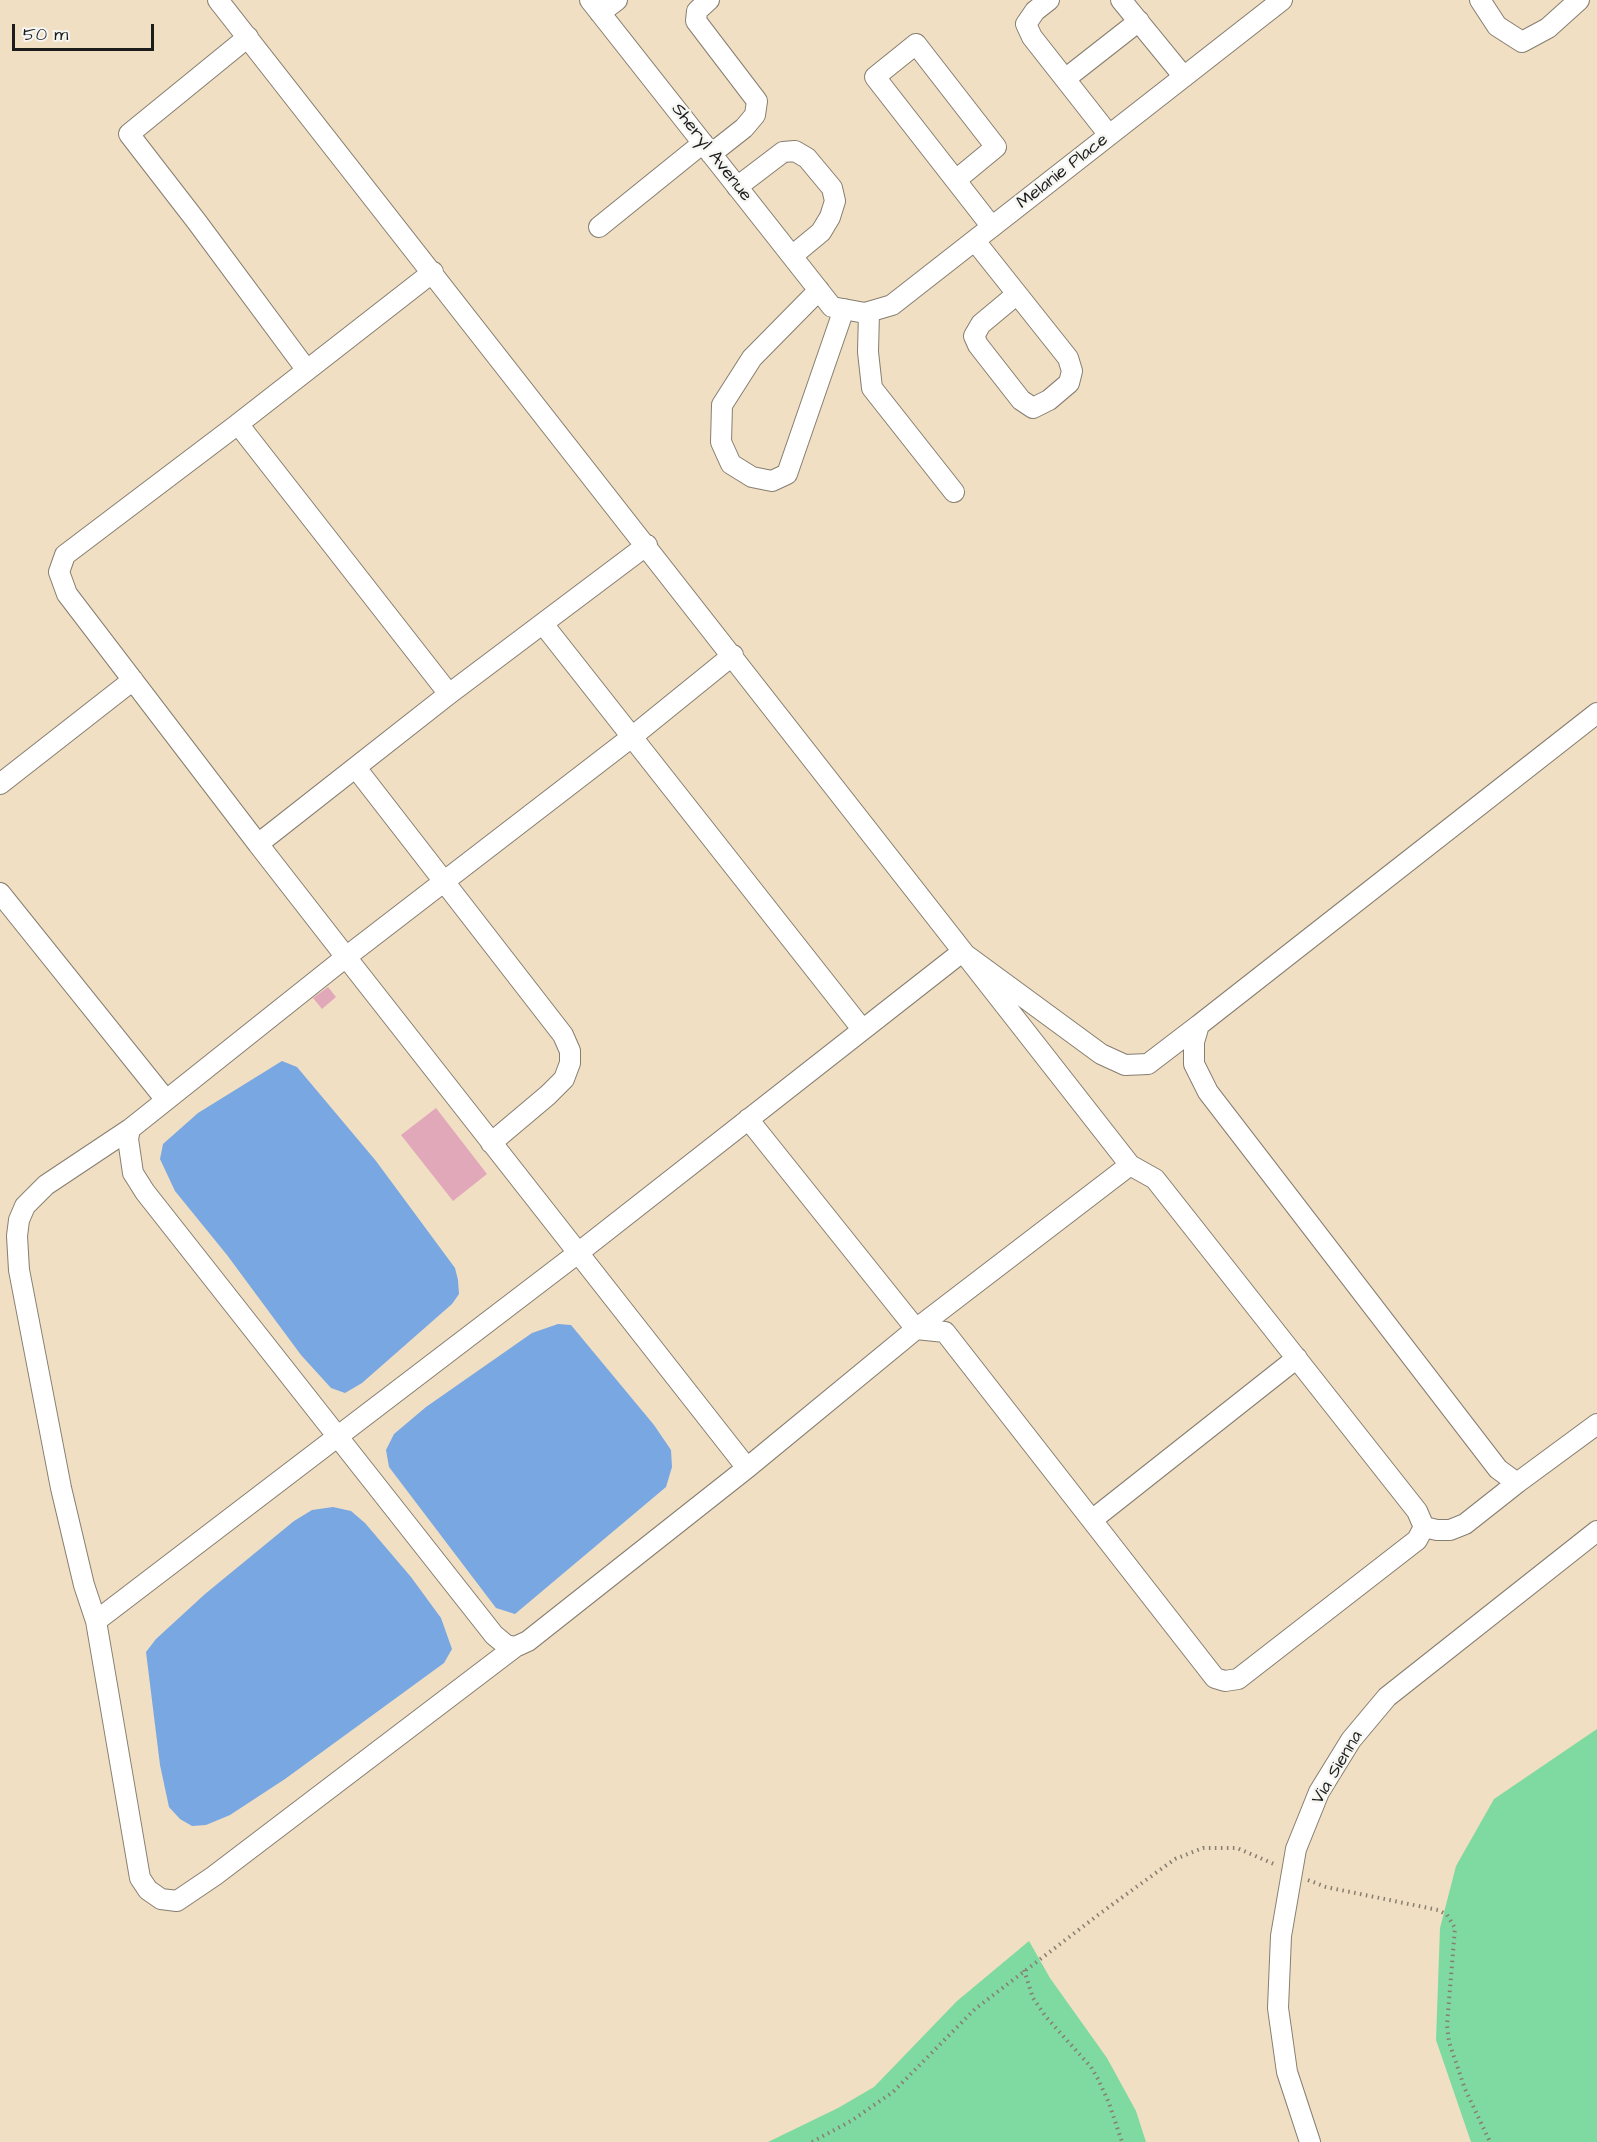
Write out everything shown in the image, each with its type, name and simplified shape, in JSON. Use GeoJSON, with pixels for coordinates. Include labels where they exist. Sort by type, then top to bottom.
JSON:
{"type":"FeatureCollection","features":[{"type":"Feature","properties":{"kind":"street"},"geometry":{"type":"LineString","coordinates":[[218,0],[1130,1165],[1155,1179],[1417,1511],[1424,1527]]}},
{"type":"Feature","properties":{"kind":"street"},"geometry":{"type":"LineString","coordinates":[[595,7],[617,0]]}},
{"type":"Feature","properties":{"kind":"street"},"geometry":{"type":"LineString","coordinates":[[599,227],[707,149],[749,122],[755,115],[757,101],[696,21],[697,11],[709,0]]}},
{"type":"Feature","properties":{"kind":"street"},"geometry":{"type":"LineString","coordinates":[[1049,0],[1035,11],[1026,24],[1032,37],[1109,135]]}},
{"type":"Feature","properties":{"kind":"street"},"geometry":{"type":"LineString","coordinates":[[1121,0],[1184,77]]}},
{"type":"Feature","properties":{"kind":"street","name":"Melanie Place"},"geometry":{"type":"LineString","coordinates":[[838,308],[869,312],[892,305],[1282,0]]}},
{"type":"Feature","properties":{"kind":"street"},"geometry":{"type":"LineString","coordinates":[[1480,0],[1497,26],[1522,42],[1548,28],[1579,0]]}},
{"type":"Feature","properties":{"kind":"street","name":"Sheryl Avenue"},"geometry":{"type":"LineString","coordinates":[[595,7],[819,290],[838,308]]}},
{"type":"Feature","properties":{"kind":"street"},"geometry":{"type":"LineString","coordinates":[[1065,79],[1138,21]]}},
{"type":"Feature","properties":{"kind":"street"},"geometry":{"type":"LineString","coordinates":[[248,37],[129,134],[306,369]]}},
{"type":"Feature","properties":{"kind":"street"},"geometry":{"type":"LineString","coordinates":[[956,180],[996,147],[916,44],[875,77],[992,227]]}},
{"type":"Feature","properties":{"kind":"street"},"geometry":{"type":"LineString","coordinates":[[737,187],[783,152],[795,151],[807,158],[832,188],[835,201],[830,218],[821,232],[792,256]]}},
{"type":"Feature","properties":{"kind":"street"},"geometry":{"type":"LineString","coordinates":[[975,241],[1068,358],[1072,371],[1069,383],[1049,400],[1033,408],[1021,400],[978,345],[974,336],[981,324],[1017,294]]}},
{"type":"Feature","properties":{"kind":"street"},"geometry":{"type":"LineString","coordinates":[[433,272],[65,555],[58,572],[67,594],[258,844],[747,1468]]}},
{"type":"Feature","properties":{"kind":"street"},"geometry":{"type":"LineString","coordinates":[[819,290],[752,358],[722,405],[721,442],[731,464],[752,477],[772,481],[787,474],[838,308]]}},
{"type":"Feature","properties":{"kind":"street"},"geometry":{"type":"LineString","coordinates":[[869,312],[868,352],[872,388],[954,492]]}},
{"type":"Feature","properties":{"kind":"street"},"geometry":{"type":"LineString","coordinates":[[238,424],[449,694]]}},
{"type":"Feature","properties":{"kind":"street"},"geometry":{"type":"LineString","coordinates":[[258,844],[449,694],[646,545]]}},
{"type":"Feature","properties":{"kind":"street"},"geometry":{"type":"LineString","coordinates":[[543,624],[862,1029]]}},
{"type":"Feature","properties":{"kind":"street"},"geometry":{"type":"LineString","coordinates":[[733,655],[633,736],[346,957],[130,1129],[46,1185],[26,1206],[19,1220],[16,1236],[20,1270],[61,1488],[84,1585],[96,1621],[140,1878],[148,1890],[161,1899],[177,1901],[223,1869],[515,1647],[528,1641],[747,1468],[916,1329],[1130,1165]]}},
{"type":"Feature","properties":{"kind":"street"},"geometry":{"type":"LineString","coordinates":[[0,784],[133,680]]}},
{"type":"Feature","properties":{"kind":"street"},"geometry":{"type":"LineString","coordinates":[[962,952],[1101,1054],[1125,1065],[1148,1064],[1597,713]]}},
{"type":"Feature","properties":{"kind":"street"},"geometry":{"type":"LineString","coordinates":[[356,768],[563,1035],[570,1051],[570,1063],[564,1078],[548,1095],[491,1143]]}},
{"type":"Feature","properties":{"kind":"street"},"geometry":{"type":"LineString","coordinates":[[0,893],[166,1100]]}},
{"type":"Feature","properties":{"kind":"street"},"geometry":{"type":"LineString","coordinates":[[96,1621],[578,1253],[962,952]]}},
{"type":"Feature","properties":{"kind":"street"},"geometry":{"type":"LineString","coordinates":[[1199,1025],[1194,1042],[1194,1064],[1208,1092],[1498,1469],[1517,1484]]}},
{"type":"Feature","properties":{"kind":"street"},"geometry":{"type":"LineString","coordinates":[[748,1119],[916,1329],[945,1332],[1215,1678],[1225,1681],[1238,1679],[1417,1540],[1424,1527]]}},
{"type":"Feature","properties":{"kind":"street"},"geometry":{"type":"LineString","coordinates":[[130,1129],[129,1147],[133,1173],[145,1192],[494,1635],[506,1645],[515,1647]]}},
{"type":"Feature","properties":{"kind":"street"},"geometry":{"type":"LineString","coordinates":[[1092,1520],[1297,1358]]}},
{"type":"Feature","properties":{"kind":"street"},"geometry":{"type":"LineString","coordinates":[[1424,1527],[1450,1530],[1465,1524],[1597,1424]]}},
{"type":"Feature","properties":{"kind":"street","name":"Via Sienna"},"geometry":{"type":"LineString","coordinates":[[1310,2142],[1287,2072],[1278,2008],[1281,1936],[1296,1850],[1319,1792],[1351,1740],[1387,1697],[1597,1531]]}},
{"type":"Feature","properties":{"kind":"path"},"geometry":{"type":"LineString","coordinates":[[812,2142],[851,2121],[893,2092],[975,2009],[1175,1859],[1203,1848],[1237,1848],[1266,1860],[1292,1875],[1326,1887],[1438,1910],[1448,1915],[1455,1928],[1447,2025],[1449,2042],[1465,2090],[1490,2142]]}},
{"type":"Feature","properties":{"kind":"path"},"geometry":{"type":"LineString","coordinates":[[1024,1971],[1033,1998],[1046,2017],[1098,2079],[1122,2142]]}},
{"type":"Feature","properties":{"kind":"green space"},"geometry":{"type":"Polygon","coordinates":[[[1597,1729],[1597,2142],[1471,2142],[1436,2040],[1440,1928],[1456,1866],[1494,1799],[1597,1729]]]}},
{"type":"Feature","properties":{"kind":"green space"},"geometry":{"type":"Polygon","coordinates":[[[1029,1941],[1050,1978],[1107,2058],[1136,2111],[1146,2142],[768,2142],[838,2108],[874,2087],[957,2001],[1029,1941]]]}},
{"type":"Feature","properties":{"kind":"water"},"geometry":{"type":"Polygon","coordinates":[[[282,1061],[297,1067],[376,1161],[455,1268],[458,1280],[459,1294],[452,1304],[362,1383],[345,1393],[331,1388],[301,1355],[227,1255],[175,1191],[160,1159],[163,1144],[198,1113],[282,1061]]]}},
{"type":"Feature","properties":{"kind":"water"},"geometry":{"type":"Polygon","coordinates":[[[558,1324],[571,1325],[654,1425],[671,1450],[672,1467],[666,1487],[515,1614],[496,1608],[389,1467],[386,1450],[394,1434],[426,1407],[532,1333],[558,1324]]]}},
{"type":"Feature","properties":{"kind":"water"},"geometry":{"type":"Polygon","coordinates":[[[333,1507],[351,1511],[365,1523],[411,1577],[441,1618],[452,1649],[444,1663],[285,1779],[230,1815],[206,1825],[192,1826],[180,1819],[169,1807],[160,1765],[146,1652],[156,1639],[205,1594],[294,1521],[312,1510],[333,1507]]]}},
{"type":"Feature","properties":{"kind":"building"},"geometry":{"type":"Polygon","coordinates":[[[328,987],[336,997],[322,1009],[313,998],[328,987]]]}},
{"type":"Feature","properties":{"kind":"building"},"geometry":{"type":"Polygon","coordinates":[[[436,1108],[487,1174],[453,1201],[401,1135],[436,1108]]]}}]}
